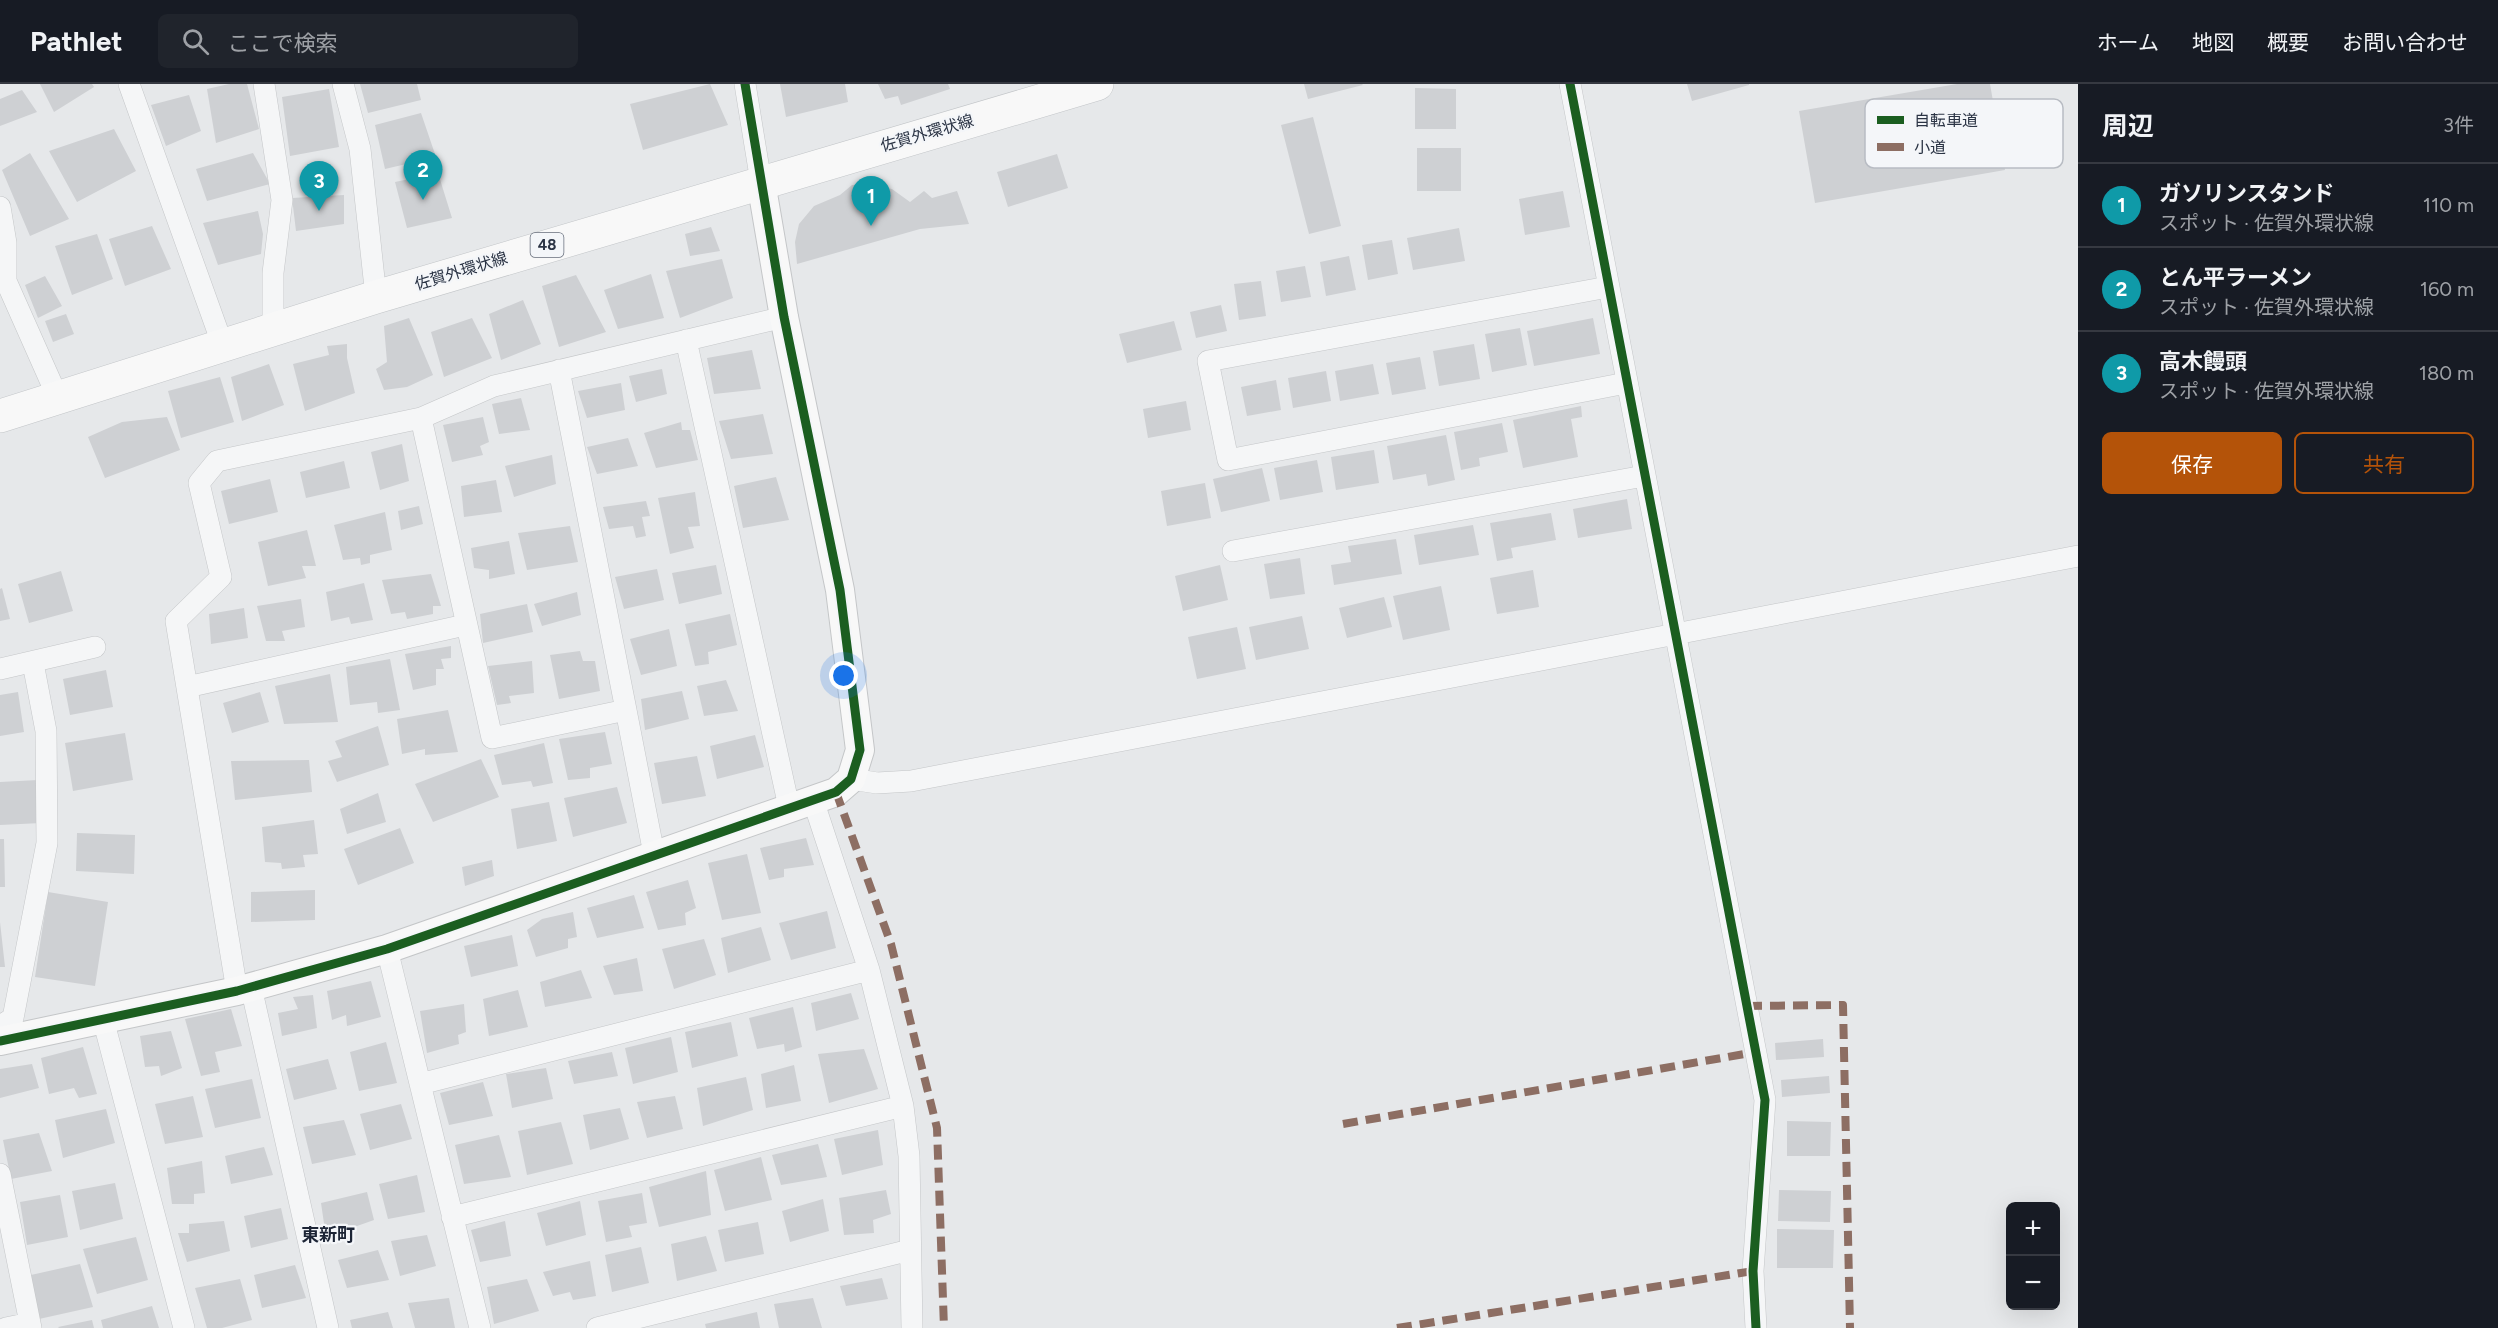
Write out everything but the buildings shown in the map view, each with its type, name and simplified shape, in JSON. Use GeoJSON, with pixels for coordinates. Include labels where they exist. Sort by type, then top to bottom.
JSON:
{"type":"FeatureCollection","features":[{"type":"Feature","properties":{"kind":"main road","name":"佐賀外環状線"},"geometry":{"type":"LineString","coordinates":[[0,417],[376,297],[1097,84]]}},
{"type":"Feature","properties":{"kind":"street"},"geometry":{"type":"LineString","coordinates":[[129,84],[223,346]]}},
{"type":"Feature","properties":{"kind":"street"},"geometry":{"type":"LineString","coordinates":[[264,84],[282,200],[273,273],[273,329]]}},
{"type":"Feature","properties":{"kind":"street"},"geometry":{"type":"LineString","coordinates":[[343,84],[360,150],[376,297]]}},
{"type":"Feature","properties":{"kind":"street"},"geometry":{"type":"LineString","coordinates":[[0,1041],[244,989],[387,949],[836,792],[851,778],[860,750],[840,590],[784,317],[745,84]]}},
{"type":"Feature","properties":{"kind":"street"},"geometry":{"type":"LineString","coordinates":[[1570,84],[1765,1100],[1753,1271],[1756,1328]]}},
{"type":"Feature","properties":{"kind":"street"},"geometry":{"type":"LineString","coordinates":[[0,207],[6,243],[3,282],[58,398]]}},
{"type":"Feature","properties":{"kind":"street"},"geometry":{"type":"LineString","coordinates":[[1608,287],[1208,361],[1228,460],[1626,383]]}},
{"type":"Feature","properties":{"kind":"street"},"geometry":{"type":"LineString","coordinates":[[328,1328],[244,989],[176,621],[221,577],[199,483],[217,461],[421,418],[495,386],[784,317]]}},
{"type":"Feature","properties":{"kind":"street"},"geometry":{"type":"LineString","coordinates":[[686,340],[801,804],[868,970],[903,1106],[909,1156],[912,1328]]}},
{"type":"Feature","properties":{"kind":"street"},"geometry":{"type":"LineString","coordinates":[[559,370],[654,854]]}},
{"type":"Feature","properties":{"kind":"street"},"geometry":{"type":"LineString","coordinates":[[421,418],[465,625],[492,738],[626,710]]}},
{"type":"Feature","properties":{"kind":"street"},"geometry":{"type":"LineString","coordinates":[[1233,551],[1644,476]]}},
{"type":"Feature","properties":{"kind":"street"},"geometry":{"type":"LineString","coordinates":[[851,778],[877,783],[911,781],[1234,721],[1674,633],[2078,556]]}},
{"type":"Feature","properties":{"kind":"street"},"geometry":{"type":"LineString","coordinates":[[187,687],[465,625]]}},
{"type":"Feature","properties":{"kind":"street"},"geometry":{"type":"LineString","coordinates":[[0,669],[33,663],[95,646]]}},
{"type":"Feature","properties":{"kind":"street"},"geometry":{"type":"LineString","coordinates":[[0,1026],[13,1018],[47,843],[46,730],[33,663]]}},
{"type":"Feature","properties":{"kind":"street"},"geometry":{"type":"LineString","coordinates":[[387,949],[480,1328]]}},
{"type":"Feature","properties":{"kind":"street"},"geometry":{"type":"LineString","coordinates":[[420,1084],[868,970]]}},
{"type":"Feature","properties":{"kind":"street"},"geometry":{"type":"LineString","coordinates":[[103,1019],[184,1328]]}},
{"type":"Feature","properties":{"kind":"street"},"geometry":{"type":"LineString","coordinates":[[452,1217],[903,1106]]}},
{"type":"Feature","properties":{"kind":"street"},"geometry":{"type":"LineString","coordinates":[[1,1183],[31,1325],[6,1328]]}},
{"type":"Feature","properties":{"kind":"street"},"geometry":{"type":"LineString","coordinates":[[597,1328],[624,1325],[910,1250]]}},
{"type":"Feature","properties":{"kind":"marked path"},"geometry":{"type":"LineString","coordinates":[[836,792],[891,944],[937,1128],[944,1328]]}},
{"type":"Feature","properties":{"kind":"marked path"},"geometry":{"type":"LineString","coordinates":[[1747,1006],[1843,1005],[1850,1328]]}},
{"type":"Feature","properties":{"kind":"marked path"},"geometry":{"type":"LineString","coordinates":[[1343,1124],[1756,1052]]}},
{"type":"Feature","properties":{"kind":"marked path"},"geometry":{"type":"LineString","coordinates":[[1397,1328],[1753,1271]]}},
{"type":"Feature","properties":{"kind":"cycle path"},"geometry":{"type":"LineString","coordinates":[[0,1041],[237,991],[387,949],[836,792],[851,779],[860,750],[840,590],[784,317],[745,84]]}},
{"type":"Feature","properties":{"kind":"cycle path"},"geometry":{"type":"LineString","coordinates":[[1570,84],[1765,1100],[1753,1271],[1756,1328]]}},
{"type":"Feature","properties":{"kind":"place","name":"とん平ラーメン"},"geometry":{"type":"Point","coordinates":[423,200]}},
{"type":"Feature","properties":{"kind":"place","name":"高木饅頭"},"geometry":{"type":"Point","coordinates":[319,211]}},
{"type":"Feature","properties":{"kind":"place","name":"ガソリンスタンド"},"geometry":{"type":"Point","coordinates":[871,226]}},
{"type":"Feature","properties":{"kind":"district","name":"東新町"},"geometry":{"type":"Point","coordinates":[328,1235]}}]}
